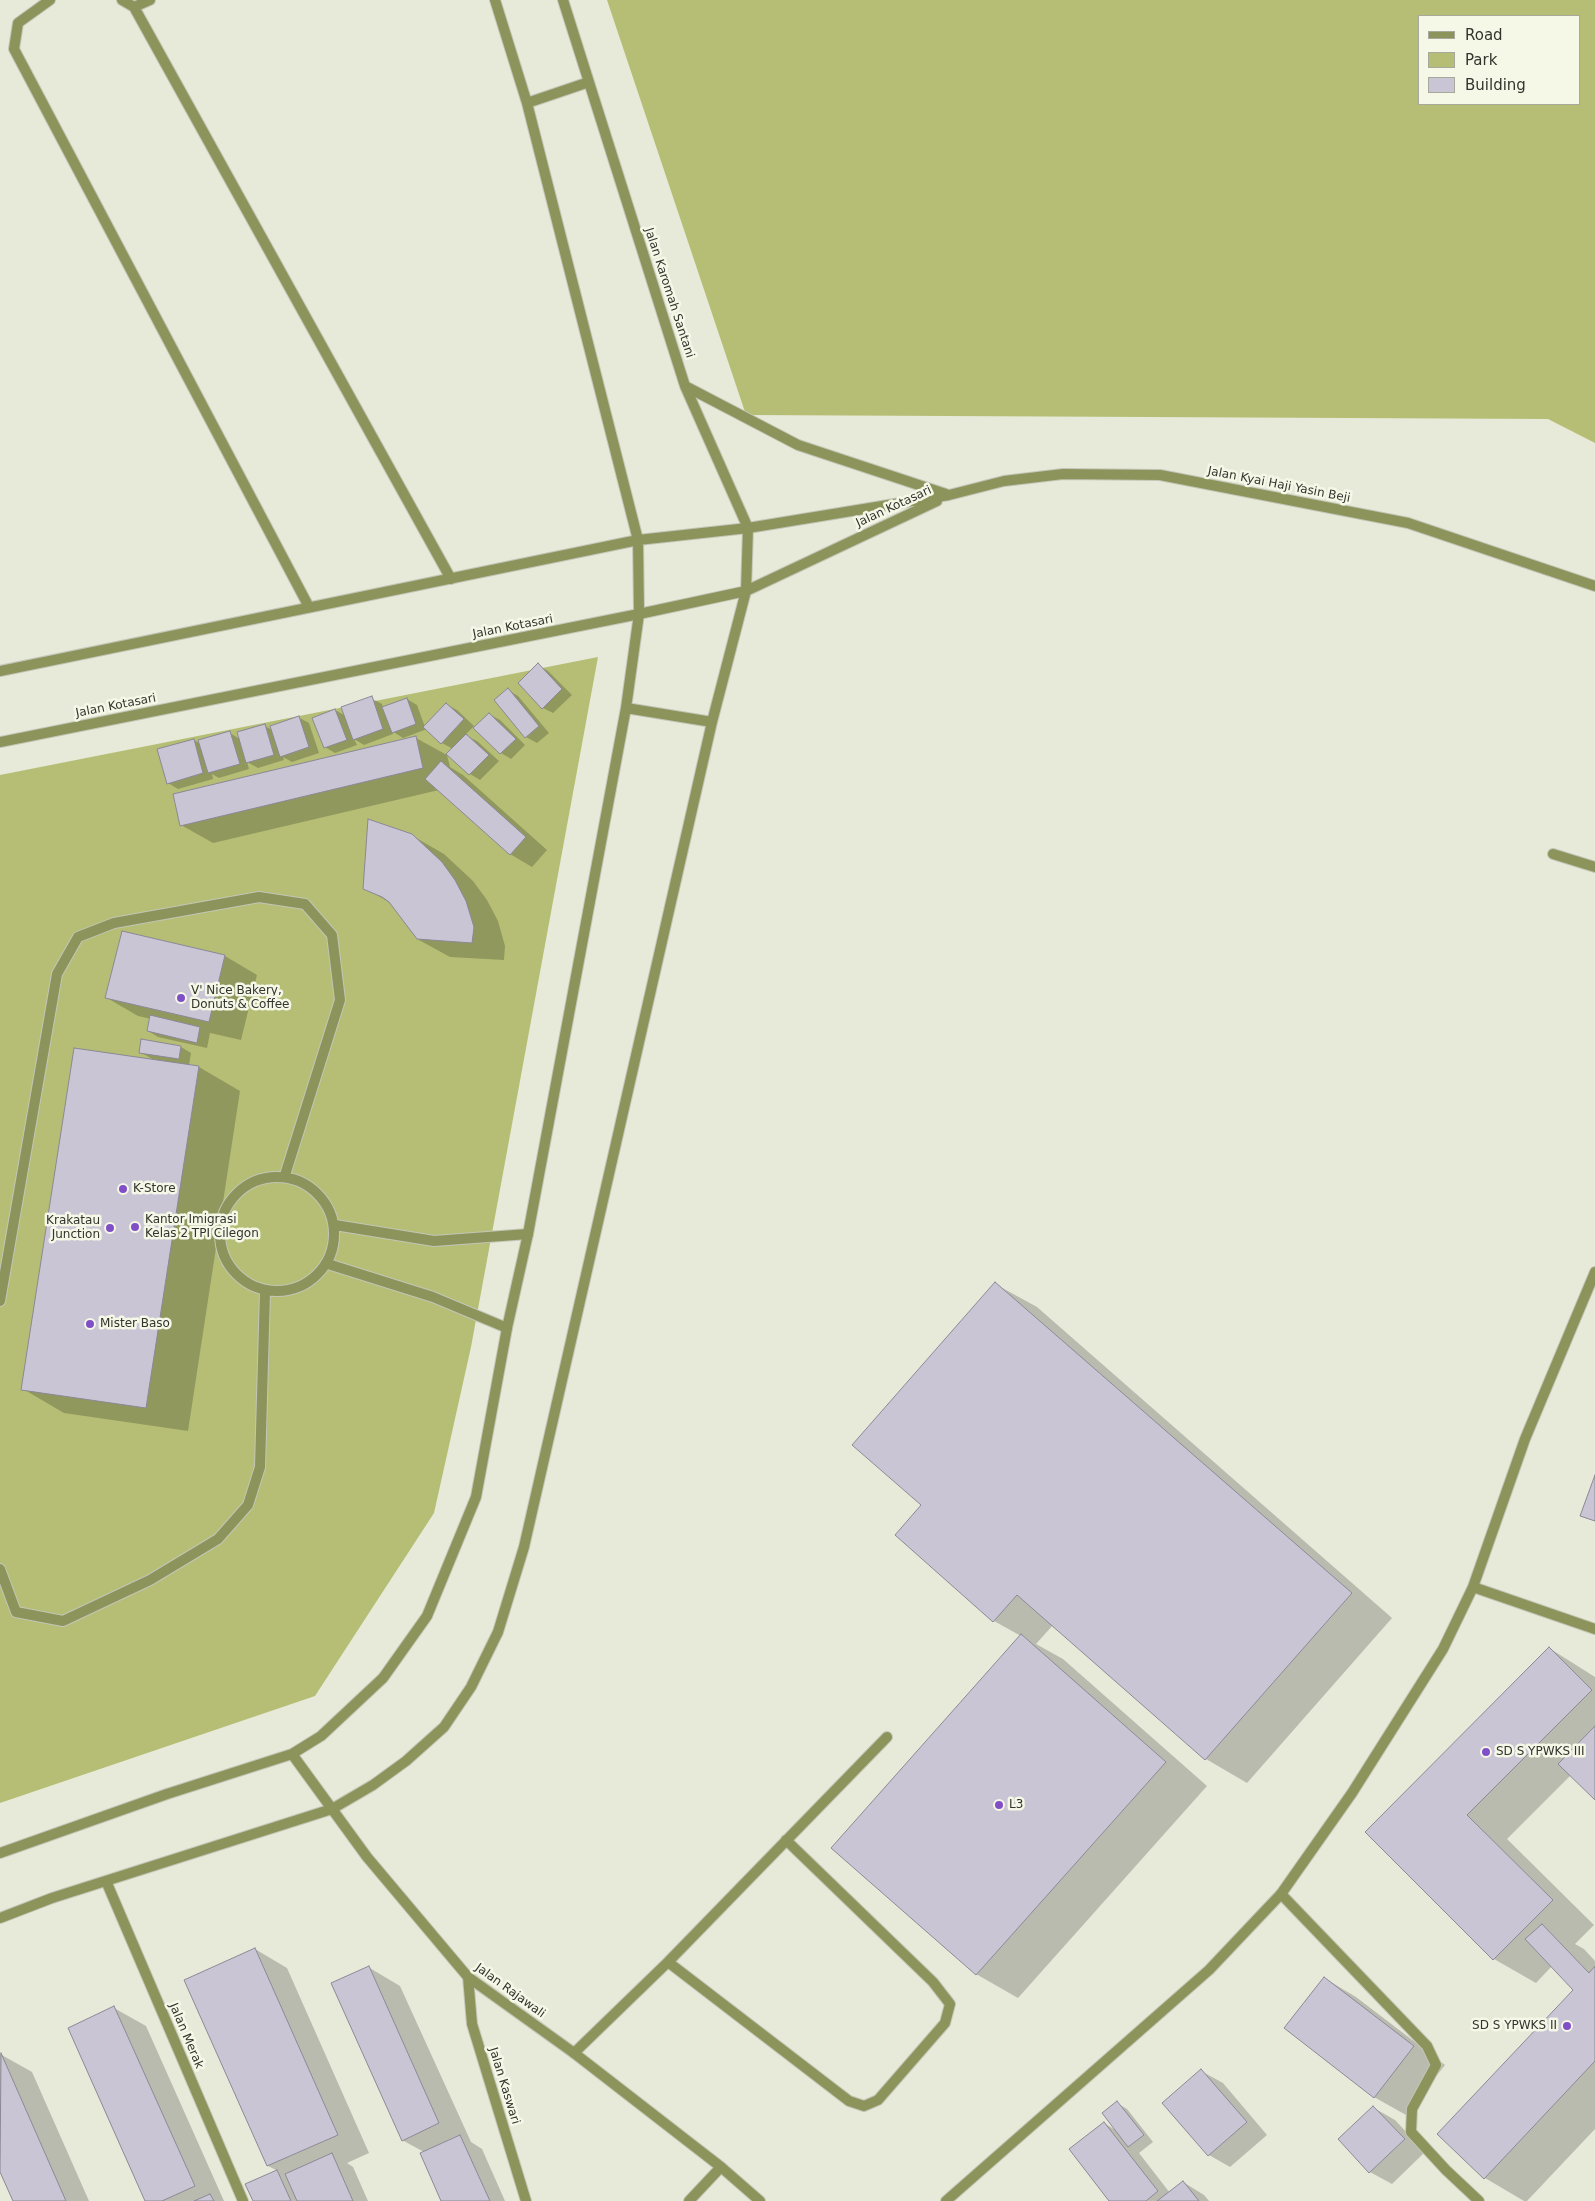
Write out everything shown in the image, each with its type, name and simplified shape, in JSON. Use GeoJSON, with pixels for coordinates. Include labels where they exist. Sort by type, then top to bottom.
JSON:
{"type":"FeatureCollection","features":[{"type":"Feature","properties":{"kind":"street"},"geometry":{"type":"LineString","coordinates":[[50,0],[18,23],[14,49],[309,607]]}},
{"type":"Feature","properties":{"kind":"street"},"geometry":{"type":"LineString","coordinates":[[122,0],[134,7],[451,579]]}},
{"type":"Feature","properties":{"kind":"street"},"geometry":{"type":"LineString","coordinates":[[134,7],[150,0]]}},
{"type":"Feature","properties":{"kind":"street"},"geometry":{"type":"LineString","coordinates":[[0,1853],[167,1794],[292,1754],[320,1736],[383,1678],[427,1616],[476,1497],[507,1328],[528,1234],[626,708],[639,614],[638,540],[527,103],[495,0]]}},
{"type":"Feature","properties":{"kind":"street","name":"Jalan Karomah Santani"},"geometry":{"type":"LineString","coordinates":[[0,1918],[106,1881],[332,1809],[373,1785],[406,1761],[444,1727],[471,1687],[498,1632],[524,1547],[712,722],[746,591],[748,528],[685,386],[562,0]]}},
{"type":"Feature","properties":{"kind":"street"},"geometry":{"type":"LineString","coordinates":[[527,103],[589,82]]}},
{"type":"Feature","properties":{"kind":"street"},"geometry":{"type":"LineString","coordinates":[[685,386],[798,445],[949,495]]}},
{"type":"Feature","properties":{"kind":"street","name":"Jalan Kyai Haji Yasin Beji"},"geometry":{"type":"LineString","coordinates":[[949,495],[1004,481],[1062,474],[1160,475],[1408,523],[1595,586]]}},
{"type":"Feature","properties":{"kind":"street","name":"Jalan Kotasari"},"geometry":{"type":"LineString","coordinates":[[0,671],[638,540],[748,528],[949,495]]}},
{"type":"Feature","properties":{"kind":"street","name":"Jalan Kotasari"},"geometry":{"type":"LineString","coordinates":[[0,742],[746,591],[949,495]]}},
{"type":"Feature","properties":{"kind":"street"},"geometry":{"type":"LineString","coordinates":[[626,708],[712,722]]}},
{"type":"Feature","properties":{"kind":"street"},"geometry":{"type":"LineString","coordinates":[[1552,854],[1595,867]]}},
{"type":"Feature","properties":{"kind":"street"},"geometry":{"type":"LineString","coordinates":[[0,1301],[57,974],[78,937],[114,923],[259,897],[304,904],[332,935],[340,1000],[285,1175]]}},
{"type":"Feature","properties":{"kind":"street"},"geometry":{"type":"LineString","coordinates":[[285,1175],[318,1191],[336,1224],[328,1264],[300,1288],[265,1292],[234,1275],[218,1242],[224,1207],[249,1181],[285,1175]]}},
{"type":"Feature","properties":{"kind":"street"},"geometry":{"type":"LineString","coordinates":[[336,1224],[434,1241],[528,1234]]}},
{"type":"Feature","properties":{"kind":"street"},"geometry":{"type":"LineString","coordinates":[[328,1264],[433,1297],[507,1328]]}},
{"type":"Feature","properties":{"kind":"street"},"geometry":{"type":"LineString","coordinates":[[946,2201],[1209,1970],[1281,1894],[1352,1793],[1444,1649],[1473,1587],[1525,1439],[1595,1272]]}},
{"type":"Feature","properties":{"kind":"street"},"geometry":{"type":"LineString","coordinates":[[0,1569],[16,1612],[63,1621],[150,1580],[218,1539],[248,1505],[260,1468],[265,1292]]}},
{"type":"Feature","properties":{"kind":"street"},"geometry":{"type":"LineString","coordinates":[[1473,1587],[1595,1629]]}},
{"type":"Feature","properties":{"kind":"street"},"geometry":{"type":"LineString","coordinates":[[574,2053],[668,1962],[887,1737]]}},
{"type":"Feature","properties":{"kind":"street","name":"Jalan Rajawali"},"geometry":{"type":"LineString","coordinates":[[292,1754],[367,1857],[468,1977],[574,2053],[721,2168],[760,2201]]}},
{"type":"Feature","properties":{"kind":"street"},"geometry":{"type":"LineString","coordinates":[[668,1962],[849,2101],[864,2106],[878,2100],[945,2022],[950,2004],[933,1982],[786,1840]]}},
{"type":"Feature","properties":{"kind":"street","name":"Jalan Merak"},"geometry":{"type":"LineString","coordinates":[[106,1881],[243,2201]]}},
{"type":"Feature","properties":{"kind":"street"},"geometry":{"type":"LineString","coordinates":[[1281,1894],[1427,2046],[1436,2065],[1412,2109],[1411,2132],[1446,2170],[1479,2201]]}},
{"type":"Feature","properties":{"kind":"street","name":"Jalan Kaswari"},"geometry":{"type":"LineString","coordinates":[[468,1977],[472,2024],[526,2201]]}},
{"type":"Feature","properties":{"kind":"street"},"geometry":{"type":"LineString","coordinates":[[689,2201],[721,2168]]}},
{"type":"Feature","properties":{"kind":"green space"},"geometry":{"type":"Polygon","coordinates":[[[607,0],[1595,0],[1595,443],[1548,419],[746,415],[607,0]]]}},
{"type":"Feature","properties":{"kind":"green space"},"geometry":{"type":"Polygon","coordinates":[[[598,657],[471,1347],[434,1513],[315,1696],[0,1803],[0,775],[598,657]]]}},
{"type":"Feature","properties":{"kind":"building"},"geometry":{"type":"Polygon","coordinates":[[[538,663],[562,689],[542,709],[518,683],[538,663]]]}},
{"type":"Feature","properties":{"kind":"building"},"geometry":{"type":"Polygon","coordinates":[[[508,688],[539,726],[525,738],[494,700],[508,688]]]}},
{"type":"Feature","properties":{"kind":"building"},"geometry":{"type":"Polygon","coordinates":[[[372,696],[383,729],[353,740],[341,707],[372,696]]]}},
{"type":"Feature","properties":{"kind":"building"},"geometry":{"type":"Polygon","coordinates":[[[407,698],[416,724],[392,733],[382,707],[407,698]]]}},
{"type":"Feature","properties":{"kind":"building"},"geometry":{"type":"Polygon","coordinates":[[[446,703],[464,719],[441,744],[423,727],[446,703]]]}},
{"type":"Feature","properties":{"kind":"building"},"geometry":{"type":"Polygon","coordinates":[[[335,709],[347,740],[324,748],[312,718],[335,709]]]}},
{"type":"Feature","properties":{"kind":"building"},"geometry":{"type":"Polygon","coordinates":[[[489,713],[516,739],[500,754],[473,728],[489,713]]]}},
{"type":"Feature","properties":{"kind":"building"},"geometry":{"type":"Polygon","coordinates":[[[299,716],[309,747],[280,757],[270,726],[299,716]]]}},
{"type":"Feature","properties":{"kind":"building"},"geometry":{"type":"Polygon","coordinates":[[[265,724],[274,755],[246,763],[237,732],[265,724]]]}},
{"type":"Feature","properties":{"kind":"building"},"geometry":{"type":"Polygon","coordinates":[[[230,731],[240,764],[208,773],[198,740],[230,731]]]}},
{"type":"Feature","properties":{"kind":"building"},"geometry":{"type":"Polygon","coordinates":[[[466,734],[489,755],[469,775],[446,754],[466,734]]]}},
{"type":"Feature","properties":{"kind":"building"},"geometry":{"type":"Polygon","coordinates":[[[416,736],[423,768],[180,826],[173,794],[416,736]]]}},
{"type":"Feature","properties":{"kind":"building"},"geometry":{"type":"Polygon","coordinates":[[[194,739],[203,773],[167,784],[157,749],[194,739]]]}},
{"type":"Feature","properties":{"kind":"building"},"geometry":{"type":"Polygon","coordinates":[[[441,761],[526,837],[510,855],[425,779],[441,761]]]}},
{"type":"Feature","properties":{"kind":"building"},"geometry":{"type":"Polygon","coordinates":[[[368,819],[412,834],[442,862],[455,880],[466,901],[474,927],[472,943],[417,939],[389,902],[363,889],[368,819]]]}},
{"type":"Feature","properties":{"kind":"building"},"geometry":{"type":"Polygon","coordinates":[[[122,931],[225,955],[209,1022],[105,998],[122,931]]]}},
{"type":"Feature","properties":{"kind":"building"},"geometry":{"type":"Polygon","coordinates":[[[150,1015],[200,1027],[197,1043],[147,1031],[150,1015]]]}},
{"type":"Feature","properties":{"kind":"building"},"geometry":{"type":"Polygon","coordinates":[[[141,1039],[181,1046],[179,1059],[139,1053],[141,1039]]]}},
{"type":"Feature","properties":{"kind":"building","name":"Krakatau Junction"},"geometry":{"type":"Polygon","coordinates":[[[74,1048],[199,1066],[146,1408],[21,1390],[74,1048]]]}},
{"type":"Feature","properties":{"kind":"building"},"geometry":{"type":"Polygon","coordinates":[[[995,1282],[1352,1593],[1205,1760],[1017,1595],[993,1622],[895,1535],[921,1505],[852,1445],[995,1282]]]}},
{"type":"Feature","properties":{"kind":"building"},"geometry":{"type":"Polygon","coordinates":[[[1595,1475],[1595,1521],[1580,1516],[1595,1475]]]}},
{"type":"Feature","properties":{"kind":"building","name":"L3"},"geometry":{"type":"Polygon","coordinates":[[[1021,1634],[1166,1762],[976,1975],[831,1848],[1021,1634]]]}},
{"type":"Feature","properties":{"kind":"building","name":"SD S YPWKS III"},"geometry":{"type":"Polygon","coordinates":[[[1549,1647],[1592,1690],[1467,1815],[1553,1900],[1493,1960],[1365,1832],[1549,1647]]]}},
{"type":"Feature","properties":{"kind":"building"},"geometry":{"type":"Polygon","coordinates":[[[1595,1726],[1595,1800],[1558,1764],[1595,1726]]]}},
{"type":"Feature","properties":{"kind":"building","name":"SD S YPWKS II"},"geometry":{"type":"Polygon","coordinates":[[[1542,1924],[1589,1973],[1595,1966],[1595,2061],[1484,2179],[1437,2134],[1573,1990],[1525,1939],[1542,1924]]]}},
{"type":"Feature","properties":{"kind":"building"},"geometry":{"type":"Polygon","coordinates":[[[255,1948],[338,2135],[267,2166],[184,1980],[255,1948]]]}},
{"type":"Feature","properties":{"kind":"building"},"geometry":{"type":"Polygon","coordinates":[[[369,1966],[439,2123],[402,2141],[331,1983],[369,1966]]]}},
{"type":"Feature","properties":{"kind":"building"},"geometry":{"type":"Polygon","coordinates":[[[1324,1977],[1414,2046],[1374,2098],[1284,2028],[1324,1977]]]}},
{"type":"Feature","properties":{"kind":"building"},"geometry":{"type":"Polygon","coordinates":[[[114,2006],[195,2186],[162,2201],[145,2201],[68,2028],[114,2006]]]}},
{"type":"Feature","properties":{"kind":"building"},"geometry":{"type":"Polygon","coordinates":[[[1,2053],[66,2201],[13,2201],[0,2172],[1,2053]]]}},
{"type":"Feature","properties":{"kind":"building"},"geometry":{"type":"Polygon","coordinates":[[[1201,2069],[1247,2122],[1208,2156],[1162,2103],[1201,2069]]]}},
{"type":"Feature","properties":{"kind":"building"},"geometry":{"type":"Polygon","coordinates":[[[1117,2101],[1144,2135],[1128,2147],[1102,2113],[1117,2101]]]}},
{"type":"Feature","properties":{"kind":"building"},"geometry":{"type":"Polygon","coordinates":[[[1373,2106],[1405,2139],[1369,2173],[1338,2139],[1373,2106]]]}},
{"type":"Feature","properties":{"kind":"building"},"geometry":{"type":"Polygon","coordinates":[[[1104,2122],[1158,2191],[1146,2201],[1109,2201],[1069,2149],[1104,2122]]]}},
{"type":"Feature","properties":{"kind":"building"},"geometry":{"type":"Polygon","coordinates":[[[460,2135],[490,2201],[441,2201],[420,2153],[460,2135]]]}},
{"type":"Feature","properties":{"kind":"building"},"geometry":{"type":"Polygon","coordinates":[[[332,2153],[353,2201],[297,2201],[285,2174],[332,2153]]]}},
{"type":"Feature","properties":{"kind":"building"},"geometry":{"type":"Polygon","coordinates":[[[277,2170],[291,2201],[253,2201],[245,2184],[277,2170]]]}},
{"type":"Feature","properties":{"kind":"building"},"geometry":{"type":"Polygon","coordinates":[[[1183,2181],[1199,2201],[1157,2201],[1183,2181]]]}},
{"type":"Feature","properties":{"kind":"building"},"geometry":{"type":"Polygon","coordinates":[[[210,2194],[214,2201],[194,2201],[210,2194]]]}},
{"type":"Feature","properties":{"kind":"place","name":"V' Nice Bakery, Donuts & Coffee"},"geometry":{"type":"Point","coordinates":[181,998]}},
{"type":"Feature","properties":{"kind":"place","name":"K-Store"},"geometry":{"type":"Point","coordinates":[123,1189]}},
{"type":"Feature","properties":{"kind":"place","name":"Kantor Imigrasi Kelas 2 TPI Cilegon"},"geometry":{"type":"Point","coordinates":[135,1227]}},
{"type":"Feature","properties":{"kind":"place","name":"Krakatau Junction"},"geometry":{"type":"Point","coordinates":[110,1228]}},
{"type":"Feature","properties":{"kind":"place","name":"Mister Baso"},"geometry":{"type":"Point","coordinates":[90,1324]}},
{"type":"Feature","properties":{"kind":"place","name":"SD S YPWKS III"},"geometry":{"type":"Point","coordinates":[1486,1752]}},
{"type":"Feature","properties":{"kind":"place","name":"L3"},"geometry":{"type":"Point","coordinates":[999,1805]}},
{"type":"Feature","properties":{"kind":"place","name":"SD S YPWKS II"},"geometry":{"type":"Point","coordinates":[1567,2026]}}]}
